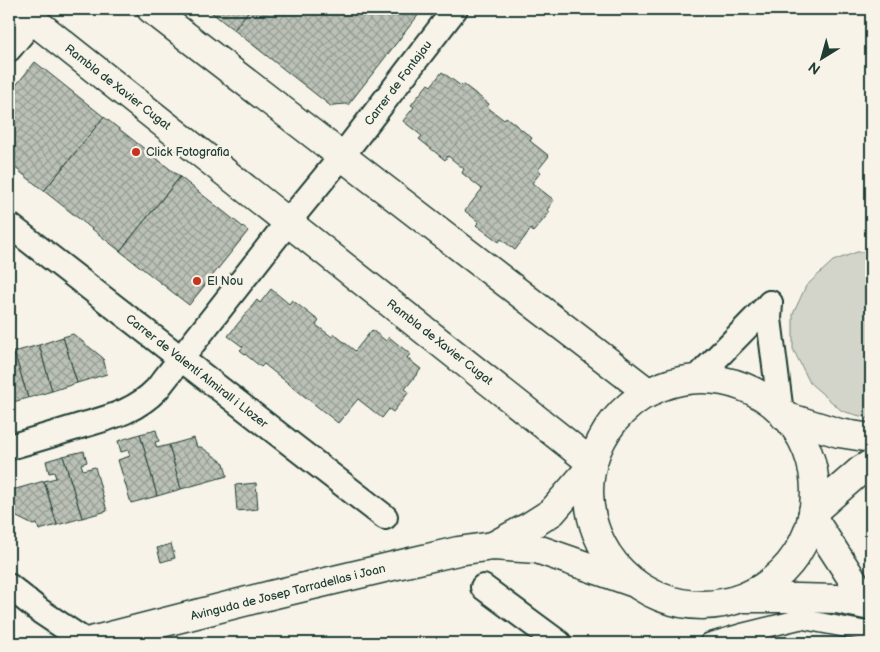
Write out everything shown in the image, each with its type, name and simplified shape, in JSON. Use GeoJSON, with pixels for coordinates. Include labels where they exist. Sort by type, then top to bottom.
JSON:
{"type":"FeatureCollection","features":[{"type":"Feature","properties":{"kind":"main road"},"geometry":{"type":"LineString","coordinates":[[151,9],[649,392]]}},
{"type":"Feature","properties":{"kind":"main road","name":"Rambla de Xavier Cugat"},"geometry":{"type":"LineString","coordinates":[[26,14],[592,465]]}},
{"type":"Feature","properties":{"kind":"main road"},"geometry":{"type":"LineString","coordinates":[[696,379],[716,380],[738,385],[758,394],[783,414],[805,447],[814,479],[815,496],[811,524],[805,540],[787,568],[763,588],[742,598],[712,605],[689,604],[666,599],[650,592],[624,573],[604,548],[595,529],[588,493],[592,465],[601,441],[611,424],[622,412],[640,397],[661,386],[678,381],[696,379]]}},
{"type":"Feature","properties":{"kind":"main road"},"geometry":{"type":"LineString","coordinates":[[783,414],[839,432],[871,438]]}},
{"type":"Feature","properties":{"kind":"main road"},"geometry":{"type":"LineString","coordinates":[[813,514],[861,470],[871,464]]}},
{"type":"Feature","properties":{"kind":"main road","name":"Avinguda de Josep Tarradellas i Joan"},"geometry":{"type":"LineString","coordinates":[[494,546],[552,512],[592,465]]}},
{"type":"Feature","properties":{"kind":"main road"},"geometry":{"type":"LineString","coordinates":[[813,514],[870,606]]}},
{"type":"Feature","properties":{"kind":"main road","name":"Avinguda de Josep Tarradellas i Joan"},"geometry":{"type":"LineString","coordinates":[[86,643],[410,562],[458,551],[494,546],[537,549],[637,583]]}},
{"type":"Feature","properties":{"kind":"main road"},"geometry":{"type":"LineString","coordinates":[[742,598],[837,599],[870,606]]}},
{"type":"Feature","properties":{"kind":"street","name":"Carrer de Fontajau"},"geometry":{"type":"LineString","coordinates":[[342,156],[455,9]]}},
{"type":"Feature","properties":{"kind":"street"},"geometry":{"type":"LineString","coordinates":[[9,49],[26,14]]}},
{"type":"Feature","properties":{"kind":"street"},"geometry":{"type":"LineString","coordinates":[[9,448],[115,416],[148,398],[342,156]]}},
{"type":"Feature","properties":{"kind":"street","name":"Carrer de Valentí Almirall i Llozer"},"geometry":{"type":"LineString","coordinates":[[9,225],[385,517]]}},
{"type":"Feature","properties":{"kind":"street"},"geometry":{"type":"LineString","coordinates":[[696,379],[770,303],[769,319],[783,414]]}},
{"type":"Feature","properties":{"kind":"street"},"geometry":{"type":"LineString","coordinates":[[9,586],[40,611],[86,643]]}},
{"type":"Feature","properties":{"kind":"street"},"geometry":{"type":"LineString","coordinates":[[483,587],[559,643]]}},
{"type":"Feature","properties":{"kind":"street"},"geometry":{"type":"LineString","coordinates":[[710,643],[801,619],[864,631],[871,636]]}},
{"type":"Feature","properties":{"kind":"shaded area"},"geometry":{"type":"Polygon","coordinates":[[[857,252],[871,252],[871,419],[842,411],[810,383],[793,349],[793,314],[806,286],[833,261],[857,252]]]}},
{"type":"Feature","properties":{"kind":"building"},"geometry":{"type":"Polygon","coordinates":[[[207,9],[250,9],[234,30],[207,9]]]}},
{"type":"Feature","properties":{"kind":"building"},"geometry":{"type":"Polygon","coordinates":[[[250,9],[423,9],[348,105],[333,105],[332,107],[234,30],[250,9]]]}},
{"type":"Feature","properties":{"kind":"building"},"geometry":{"type":"Polygon","coordinates":[[[35,62],[104,117],[44,191],[9,163],[9,94],[35,62]]]}},
{"type":"Feature","properties":{"kind":"building"},"geometry":{"type":"Polygon","coordinates":[[[442,72],[461,86],[463,84],[489,104],[487,107],[504,120],[506,117],[532,138],[530,141],[549,156],[538,170],[541,172],[532,183],[554,200],[547,210],[550,212],[533,232],[531,229],[515,250],[501,239],[499,242],[476,225],[479,222],[465,211],[482,189],[462,173],[464,169],[448,156],[445,160],[419,139],[422,136],[403,121],[414,107],[411,105],[428,84],[431,86],[442,72]]]}},
{"type":"Feature","properties":{"kind":"building"},"geometry":{"type":"Polygon","coordinates":[[[104,117],[180,177],[120,251],[44,191],[104,117]]]}},
{"type":"Feature","properties":{"kind":"building"},"geometry":{"type":"Polygon","coordinates":[[[180,177],[248,231],[189,305],[120,251],[180,177]]]}},
{"type":"Feature","properties":{"kind":"building"},"geometry":{"type":"Polygon","coordinates":[[[271,289],[289,304],[292,300],[319,321],[316,325],[332,337],[334,334],[355,351],[372,330],[386,341],[389,337],[410,354],[407,358],[421,369],[405,389],[409,392],[393,412],[389,409],[382,418],[358,399],[338,423],[264,364],[261,367],[240,350],[243,347],[228,336],[257,300],[260,303],[271,289]]]}},
{"type":"Feature","properties":{"kind":"building"},"geometry":{"type":"Polygon","coordinates":[[[73,334],[103,358],[107,374],[77,383],[63,337],[73,334]]]}},
{"type":"Feature","properties":{"kind":"building"},"geometry":{"type":"Polygon","coordinates":[[[63,337],[77,383],[52,391],[39,345],[63,337]]]}},
{"type":"Feature","properties":{"kind":"building"},"geometry":{"type":"Polygon","coordinates":[[[39,345],[52,391],[28,398],[14,352],[39,345]]]}},
{"type":"Feature","properties":{"kind":"building"},"geometry":{"type":"Polygon","coordinates":[[[14,352],[28,398],[9,403],[9,353],[14,352]]]}},
{"type":"Feature","properties":{"kind":"building"},"geometry":{"type":"Polygon","coordinates":[[[156,430],[159,441],[155,442],[157,448],[169,445],[181,489],[157,496],[140,434],[156,430]]]}},
{"type":"Feature","properties":{"kind":"building"},"geometry":{"type":"Polygon","coordinates":[[[140,434],[157,496],[131,503],[118,460],[130,456],[128,450],[121,452],[118,441],[140,434]]]}},
{"type":"Feature","properties":{"kind":"building"},"geometry":{"type":"Polygon","coordinates":[[[194,438],[197,447],[201,447],[224,463],[227,476],[181,489],[169,445],[194,438]]]}},
{"type":"Feature","properties":{"kind":"building"},"geometry":{"type":"Polygon","coordinates":[[[84,451],[87,462],[81,464],[83,470],[95,467],[107,511],[82,518],[63,456],[84,451]]]}},
{"type":"Feature","properties":{"kind":"building"},"geometry":{"type":"Polygon","coordinates":[[[63,456],[82,518],[57,525],[44,481],[56,478],[54,472],[49,473],[46,461],[63,456]]]}},
{"type":"Feature","properties":{"kind":"building"},"geometry":{"type":"Polygon","coordinates":[[[44,481],[57,525],[39,530],[37,524],[33,525],[9,513],[9,491],[44,481]]]}},
{"type":"Feature","properties":{"kind":"building"},"geometry":{"type":"Polygon","coordinates":[[[256,483],[258,509],[237,511],[235,485],[256,483]]]}},
{"type":"Feature","properties":{"kind":"building"},"geometry":{"type":"Polygon","coordinates":[[[171,544],[175,558],[161,562],[157,548],[171,544]]]}},
{"type":"Feature","properties":{"kind":"place","name":"Click Fotografia"},"geometry":{"type":"Point","coordinates":[136,152]}},
{"type":"Feature","properties":{"kind":"place","name":"El Nou"},"geometry":{"type":"Point","coordinates":[197,281]}}]}
